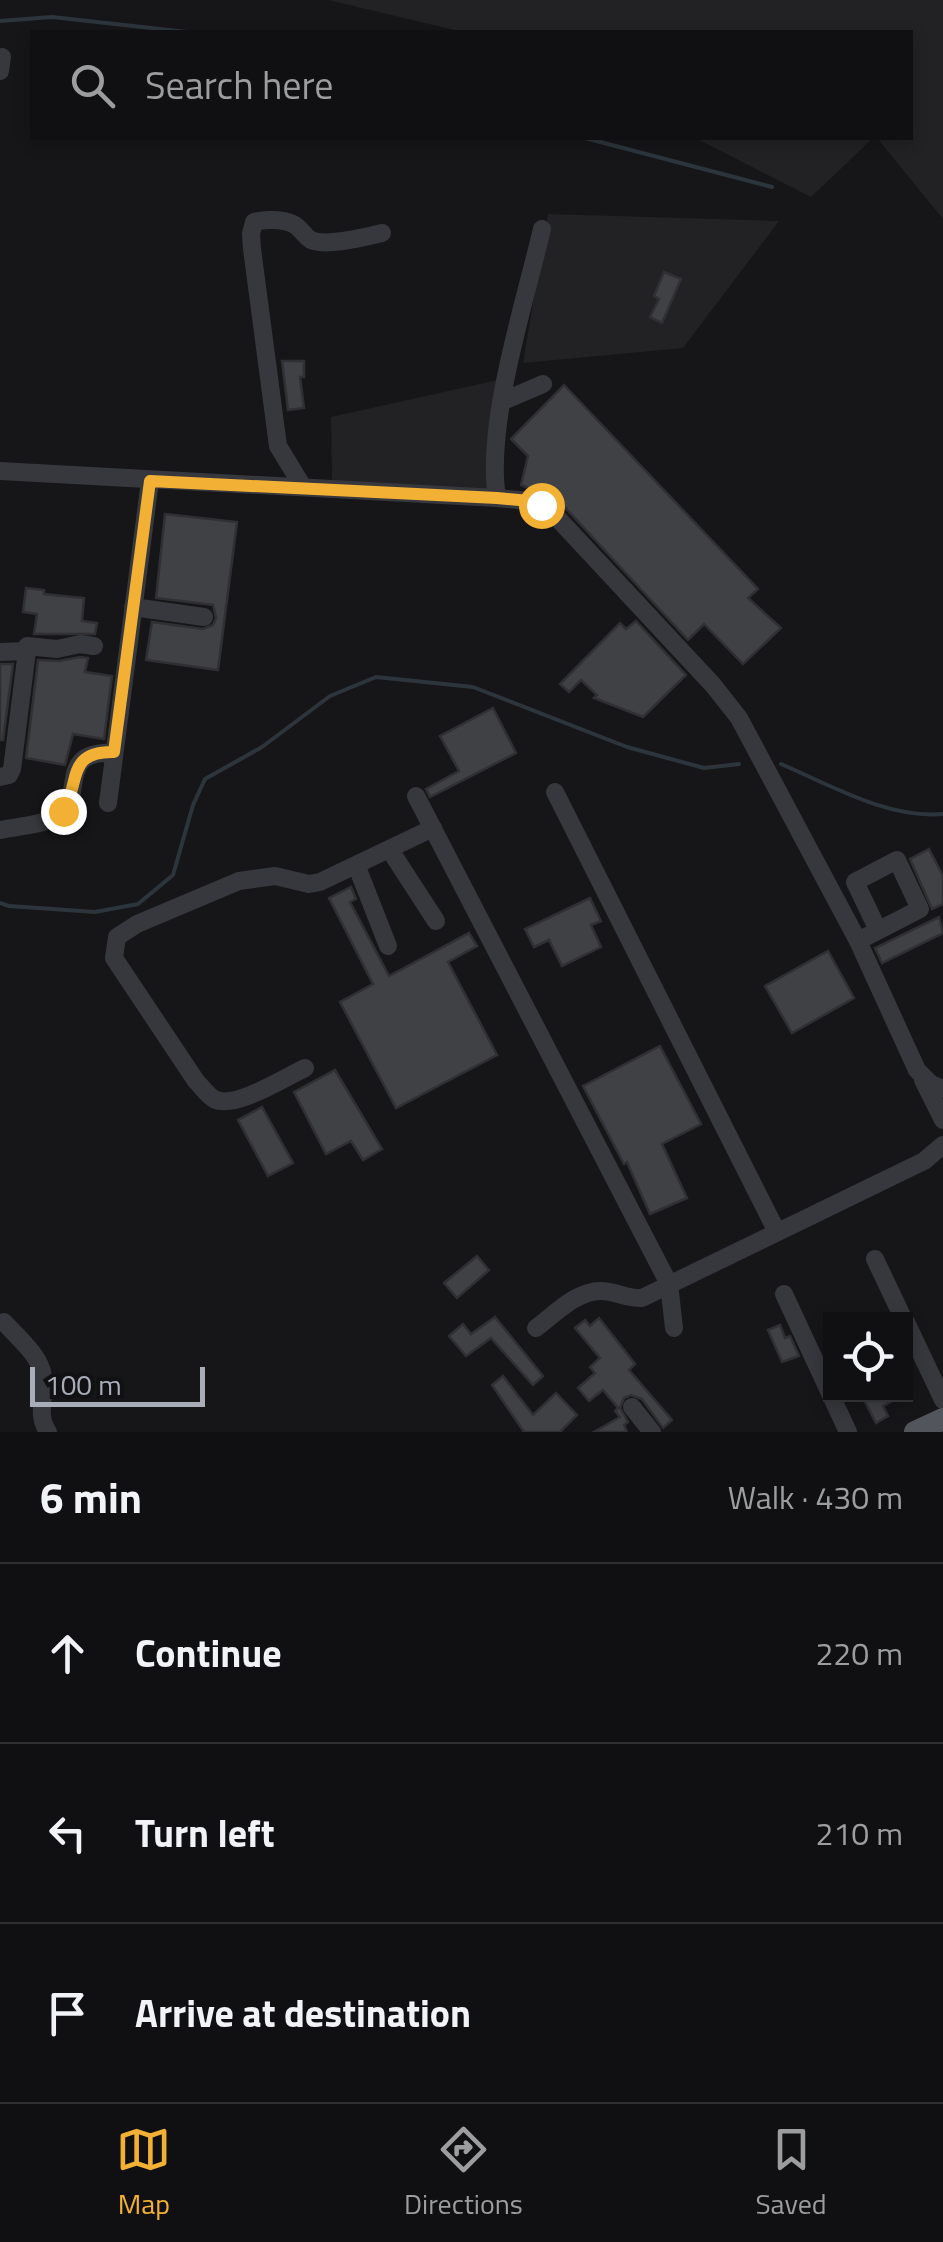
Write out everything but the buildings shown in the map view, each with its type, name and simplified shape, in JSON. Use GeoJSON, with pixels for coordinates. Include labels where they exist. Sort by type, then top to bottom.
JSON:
{"type":"FeatureCollection","features":[{"type":"Feature","properties":{"kind":"main road"},"geometry":{"type":"LineString","coordinates":[[915,1432],[943,1418]]}},
{"type":"Feature","properties":{"kind":"street"},"geometry":{"type":"LineString","coordinates":[[303,487],[278,446],[252,249],[254,222],[293,224],[310,240],[321,241],[382,233]]}},
{"type":"Feature","properties":{"kind":"street"},"geometry":{"type":"LineString","coordinates":[[497,498],[495,464],[501,402],[542,228]]}},
{"type":"Feature","properties":{"kind":"street"},"geometry":{"type":"LineString","coordinates":[[501,402],[544,384]]}},
{"type":"Feature","properties":{"kind":"street"},"geometry":{"type":"LineString","coordinates":[[0,472],[497,498],[530,501],[550,510],[740,718],[858,941],[943,1120]]}},
{"type":"Feature","properties":{"kind":"street"},"geometry":{"type":"LineString","coordinates":[[108,803],[150,481]]}},
{"type":"Feature","properties":{"kind":"street"},"geometry":{"type":"LineString","coordinates":[[133,608],[204,617]]}},
{"type":"Feature","properties":{"kind":"street"},"geometry":{"type":"LineString","coordinates":[[0,777],[9,775],[12,769],[28,646],[94,646]]}},
{"type":"Feature","properties":{"kind":"street"},"geometry":{"type":"LineString","coordinates":[[0,652],[27,651]]}},
{"type":"Feature","properties":{"kind":"street"},"geometry":{"type":"LineString","coordinates":[[0,830],[52,818],[63,811],[71,800],[70,783],[85,759],[96,752],[114,752]]}},
{"type":"Feature","properties":{"kind":"street"},"geometry":{"type":"LineString","coordinates":[[555,792],[776,1230]]}},
{"type":"Feature","properties":{"kind":"street"},"geometry":{"type":"LineString","coordinates":[[416,796],[669,1284],[676,1334],[642,1298]]}},
{"type":"Feature","properties":{"kind":"street"},"geometry":{"type":"LineString","coordinates":[[304,1068],[232,1103],[217,1102],[196,1082],[114,958],[117,937],[125,930],[239,881],[275,876],[309,884],[357,866],[433,828]]}},
{"type":"Feature","properties":{"kind":"street"},"geometry":{"type":"LineString","coordinates":[[390,850],[436,921]]}},
{"type":"Feature","properties":{"kind":"street"},"geometry":{"type":"LineString","coordinates":[[357,866],[388,946]]}},
{"type":"Feature","properties":{"kind":"street"},"geometry":{"type":"LineString","coordinates":[[858,941],[878,930]]}},
{"type":"Feature","properties":{"kind":"street"},"geometry":{"type":"LineString","coordinates":[[917,1070],[931,1084],[943,1089]]}},
{"type":"Feature","properties":{"kind":"street"},"geometry":{"type":"LineString","coordinates":[[536,1328],[582,1294],[603,1291],[642,1298],[924,1161],[943,1146]]}},
{"type":"Feature","properties":{"kind":"street"},"geometry":{"type":"LineString","coordinates":[[874,1259],[900,1312]]}},
{"type":"Feature","properties":{"kind":"street"},"geometry":{"type":"LineString","coordinates":[[784,1294],[848,1432]]}},
{"type":"Feature","properties":{"kind":"street"},"geometry":{"type":"LineString","coordinates":[[4,1322],[40,1365],[44,1376],[40,1416],[48,1432]]}},
{"type":"Feature","properties":{"kind":"street"},"geometry":{"type":"LineString","coordinates":[[913,1338],[943,1400]]}},
{"type":"Feature","properties":{"kind":"street"},"geometry":{"type":"LineString","coordinates":[[632,1407],[652,1432]]}},
{"type":"Feature","properties":{"kind":"shaded area"},"geometry":{"type":"Polygon","coordinates":[[[328,0],[943,0],[943,219],[879,140],[913,140],[913,30],[455,30],[328,0]]]}},
{"type":"Feature","properties":{"kind":"shaded area"},"geometry":{"type":"Polygon","coordinates":[[[699,140],[871,140],[811,197],[699,140]]]}},
{"type":"Feature","properties":{"kind":"shaded area"},"geometry":{"type":"Polygon","coordinates":[[[548,214],[779,221],[683,348],[523,363],[548,214]]]}},
{"type":"Feature","properties":{"kind":"shaded area"},"geometry":{"type":"Polygon","coordinates":[[[498,380],[499,490],[332,481],[331,417],[498,380]]]}},
{"type":"Feature","properties":{"kind":"waterway"},"geometry":{"type":"LineString","coordinates":[[0,21],[52,17],[169,30]]}},
{"type":"Feature","properties":{"kind":"waterway"},"geometry":{"type":"LineString","coordinates":[[593,140],[772,187]]}},
{"type":"Feature","properties":{"kind":"waterway"},"geometry":{"type":"LineString","coordinates":[[0,903],[95,912],[138,904],[173,875],[193,805],[205,779],[262,747],[330,696],[376,677],[473,687],[627,747],[704,768],[739,764]]}},
{"type":"Feature","properties":{"kind":"waterway"},"geometry":{"type":"LineString","coordinates":[[781,764],[880,806],[943,814]]}},
{"type":"Feature","properties":{"kind":"route"},"geometry":{"type":"LineString","coordinates":[[63,811],[71,800],[70,783],[85,759],[96,752],[114,752],[150,481],[497,498],[541,505]]}}]}
